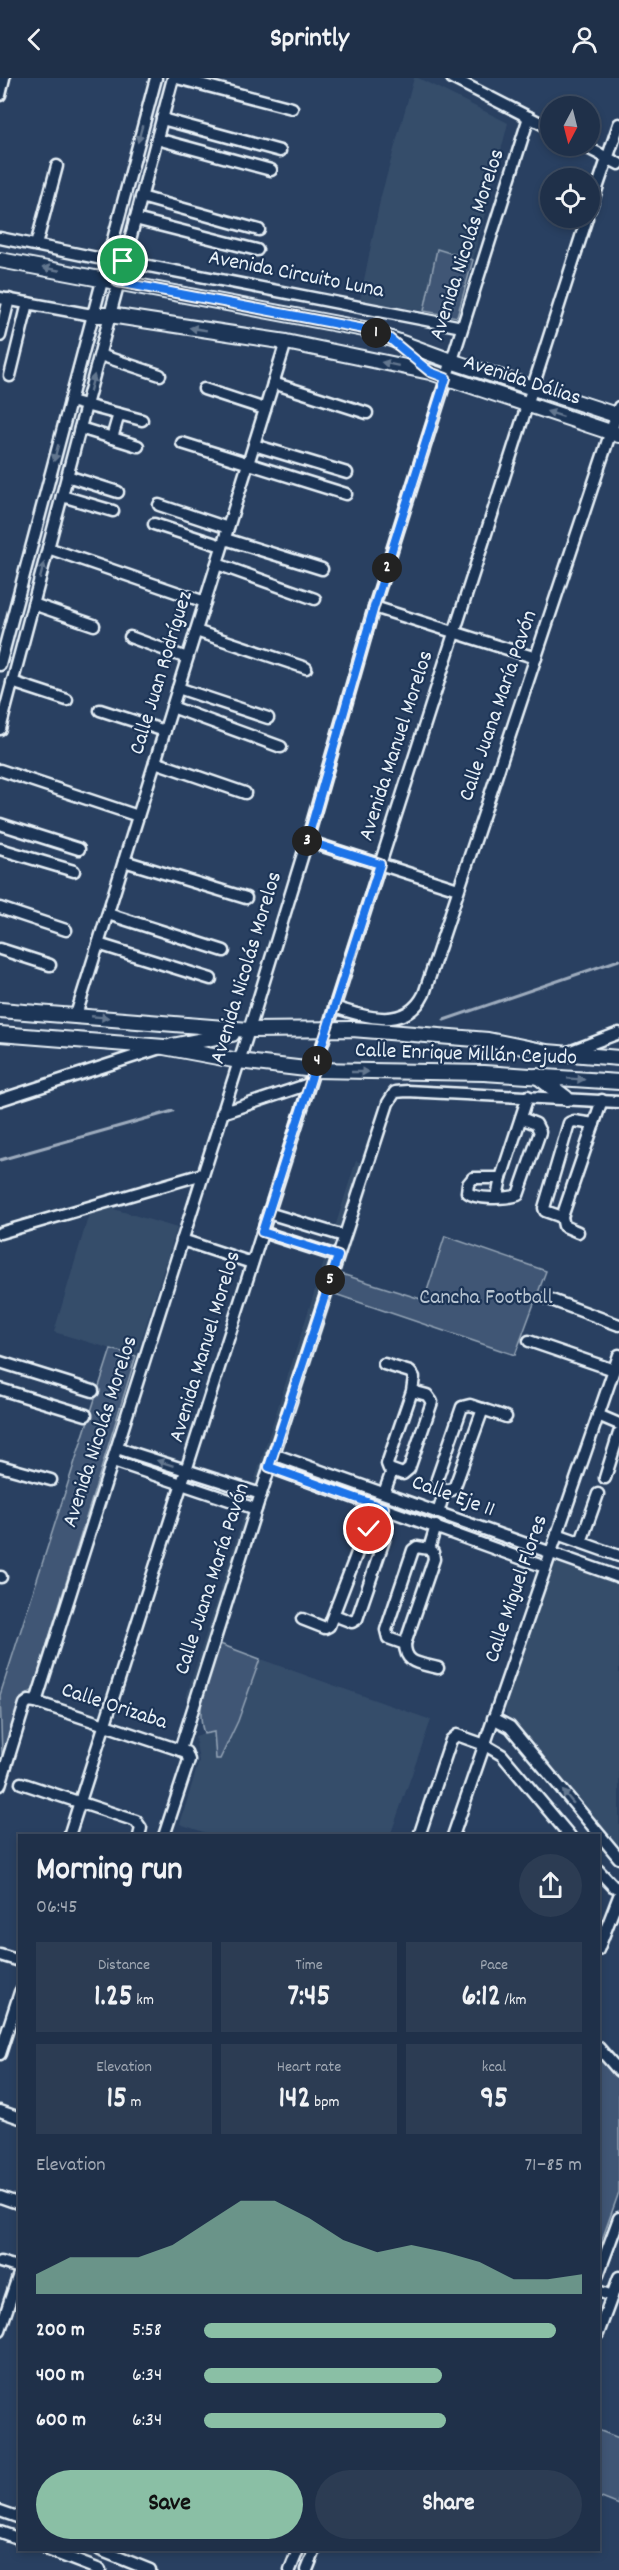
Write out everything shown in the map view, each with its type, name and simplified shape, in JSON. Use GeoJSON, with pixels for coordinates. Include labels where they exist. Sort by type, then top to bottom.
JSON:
{"type":"FeatureCollection","features":[{"type":"Feature","properties":{"kind":"main road","name":"Avenida Dálias"},"geometry":{"type":"LineString","coordinates":[[0,260],[364,329],[532,388],[618,413]]}},
{"type":"Feature","properties":{"kind":"main road"},"geometry":{"type":"LineString","coordinates":[[93,315],[110,315],[286,342],[430,372]]}},
{"type":"Feature","properties":{"kind":"main road"},"geometry":{"type":"LineString","coordinates":[[389,338],[430,372]]}},
{"type":"Feature","properties":{"kind":"main road","name":"Avenida Dálias"},"geometry":{"type":"LineString","coordinates":[[430,372],[615,434]]}},
{"type":"Feature","properties":{"kind":"main road"},"geometry":{"type":"LineString","coordinates":[[0,1010],[249,1030]]}},
{"type":"Feature","properties":{"kind":"main road","name":"Calle Enrique Millán Cejudo"},"geometry":{"type":"LineString","coordinates":[[249,1030],[327,1028],[488,1040],[563,1054],[619,1058]]}},
{"type":"Feature","properties":{"kind":"main road"},"geometry":{"type":"LineString","coordinates":[[0,1034],[164,1047],[249,1030]]}},
{"type":"Feature","properties":{"kind":"main road","name":"Calle Enrique Millán Cejudo"},"geometry":{"type":"LineString","coordinates":[[164,1047],[239,1061],[314,1070],[424,1071],[619,1082]]}},
{"type":"Feature","properties":{"kind":"main road"},"geometry":{"type":"LineString","coordinates":[[537,1076],[566,1098]]}},
{"type":"Feature","properties":{"kind":"street"},"geometry":{"type":"LineString","coordinates":[[0,94],[4,78]]}},
{"type":"Feature","properties":{"kind":"street"},"geometry":{"type":"LineString","coordinates":[[0,665],[156,78]]}},
{"type":"Feature","properties":{"kind":"street"},"geometry":{"type":"LineString","coordinates":[[0,729],[123,261],[175,78],[292,108]]}},
{"type":"Feature","properties":{"kind":"street"},"geometry":{"type":"LineString","coordinates":[[453,78],[540,122]]}},
{"type":"Feature","properties":{"kind":"street","name":"Avenida Nicolás Morelos"},"geometry":{"type":"LineString","coordinates":[[0,1785],[2,1771],[26,1704],[29,1701],[36,1702],[113,1461],[307,841],[374,607],[530,117]]}},
{"type":"Feature","properties":{"kind":"street"},"geometry":{"type":"LineString","coordinates":[[162,118],[280,151]]}},
{"type":"Feature","properties":{"kind":"street"},"geometry":{"type":"LineString","coordinates":[[600,176],[619,124]]}},
{"type":"Feature","properties":{"kind":"street"},"geometry":{"type":"LineString","coordinates":[[156,139],[271,170]]}},
{"type":"Feature","properties":{"kind":"street"},"geometry":{"type":"LineString","coordinates":[[600,154],[619,164]]}},
{"type":"Feature","properties":{"kind":"street"},"geometry":{"type":"LineString","coordinates":[[36,245],[57,166]]}},
{"type":"Feature","properties":{"kind":"street"},"geometry":{"type":"LineString","coordinates":[[141,197],[259,230]]}},
{"type":"Feature","properties":{"kind":"street"},"geometry":{"type":"LineString","coordinates":[[135,219],[256,249]]}},
{"type":"Feature","properties":{"kind":"street","name":"Avenida Manuel Morelos"},"geometry":{"type":"LineString","coordinates":[[70,1834],[584,228]]}},
{"type":"Feature","properties":{"kind":"street"},"geometry":{"type":"LineString","coordinates":[[0,238],[107,260]]}},
{"type":"Feature","properties":{"kind":"street","name":"Avenida Circuito Luna"},"geometry":{"type":"LineString","coordinates":[[123,261],[462,327]]}},
{"type":"Feature","properties":{"kind":"street"},"geometry":{"type":"LineString","coordinates":[[0,336],[4,299],[93,315]]}},
{"type":"Feature","properties":{"kind":"street"},"geometry":{"type":"LineString","coordinates":[[10,376],[28,303]]}},
{"type":"Feature","properties":{"kind":"street","name":"Calle Juan Rodríguez"},"geometry":{"type":"LineString","coordinates":[[76,1015],[286,342]]}},
{"type":"Feature","properties":{"kind":"street"},"geometry":{"type":"LineString","coordinates":[[100,355],[160,375]]}},
{"type":"Feature","properties":{"kind":"street"},"geometry":{"type":"LineString","coordinates":[[273,383],[367,413]]}},
{"type":"Feature","properties":{"kind":"street"},"geometry":{"type":"LineString","coordinates":[[204,389],[265,409]]}},
{"type":"Feature","properties":{"kind":"street"},"geometry":{"type":"LineString","coordinates":[[70,401],[142,420]]}},
{"type":"Feature","properties":{"kind":"street","name":"Calle Juana María Pavón"},"geometry":{"type":"LineString","coordinates":[[334,1007],[360,1015],[395,1018],[410,1012],[419,1005],[536,658],[615,434],[618,413]]}},
{"type":"Feature","properties":{"kind":"street"},"geometry":{"type":"LineString","coordinates":[[112,438],[119,414]]}},
{"type":"Feature","properties":{"kind":"street"},"geometry":{"type":"LineString","coordinates":[[80,428],[138,446]]}},
{"type":"Feature","properties":{"kind":"street"},"geometry":{"type":"LineString","coordinates":[[182,443],[346,494]]}},
{"type":"Feature","properties":{"kind":"street"},"geometry":{"type":"LineString","coordinates":[[254,445],[347,473]]}},
{"type":"Feature","properties":{"kind":"street"},"geometry":{"type":"LineString","coordinates":[[67,476],[118,492]]}},
{"type":"Feature","properties":{"kind":"street"},"geometry":{"type":"LineString","coordinates":[[62,496],[113,511]]}},
{"type":"Feature","properties":{"kind":"street"},"geometry":{"type":"LineString","coordinates":[[159,505],[225,537],[321,569]]}},
{"type":"Feature","properties":{"kind":"street"},"geometry":{"type":"LineString","coordinates":[[154,524],[225,537]]}},
{"type":"Feature","properties":{"kind":"street"},"geometry":{"type":"LineString","coordinates":[[48,548],[205,602]]}},
{"type":"Feature","properties":{"kind":"street"},"geometry":{"type":"LineString","coordinates":[[217,564],[315,599]]}},
{"type":"Feature","properties":{"kind":"street"},"geometry":{"type":"LineString","coordinates":[[33,604],[94,625]]}},
{"type":"Feature","properties":{"kind":"street"},"geometry":{"type":"LineString","coordinates":[[374,607],[536,658]]}},
{"type":"Feature","properties":{"kind":"street"},"geometry":{"type":"LineString","coordinates":[[11,623],[27,628]]}},
{"type":"Feature","properties":{"kind":"street"},"geometry":{"type":"LineString","coordinates":[[196,631],[306,668]]}},
{"type":"Feature","properties":{"kind":"street"},"geometry":{"type":"LineString","coordinates":[[130,637],[188,658]]}},
{"type":"Feature","properties":{"kind":"street"},"geometry":{"type":"LineString","coordinates":[[12,682],[67,700]]}},
{"type":"Feature","properties":{"kind":"street"},"geometry":{"type":"LineString","coordinates":[[178,688],[268,718]]}},
{"type":"Feature","properties":{"kind":"street"},"geometry":{"type":"LineString","coordinates":[[172,707],[281,747]]}},
{"type":"Feature","properties":{"kind":"street"},"geometry":{"type":"LineString","coordinates":[[100,710],[165,731]]}},
{"type":"Feature","properties":{"kind":"street"},"geometry":{"type":"LineString","coordinates":[[155,762],[245,793]]}},
{"type":"Feature","properties":{"kind":"street"},"geometry":{"type":"LineString","coordinates":[[0,770],[138,816]]}},
{"type":"Feature","properties":{"kind":"street"},"geometry":{"type":"LineString","coordinates":[[0,824],[79,849]]}},
{"type":"Feature","properties":{"kind":"street"},"geometry":{"type":"LineString","coordinates":[[307,841],[458,889]]}},
{"type":"Feature","properties":{"kind":"street"},"geometry":{"type":"LineString","coordinates":[[0,849],[74,871]]}},
{"type":"Feature","properties":{"kind":"street"},"geometry":{"type":"LineString","coordinates":[[124,861],[246,898]]}},
{"type":"Feature","properties":{"kind":"street"},"geometry":{"type":"LineString","coordinates":[[0,908],[66,930]]}},
{"type":"Feature","properties":{"kind":"street"},"geometry":{"type":"LineString","coordinates":[[108,914],[224,951]]}},
{"type":"Feature","properties":{"kind":"street"},"geometry":{"type":"LineString","coordinates":[[98,944],[211,979]]}},
{"type":"Feature","properties":{"kind":"street"},"geometry":{"type":"LineString","coordinates":[[0,949],[50,965]]}},
{"type":"Feature","properties":{"kind":"street"},"geometry":{"type":"LineString","coordinates":[[563,1054],[619,1033]]}},
{"type":"Feature","properties":{"kind":"street"},"geometry":{"type":"LineString","coordinates":[[0,1100],[164,1047]]}},
{"type":"Feature","properties":{"kind":"street"},"geometry":{"type":"LineString","coordinates":[[222,1113],[309,1084]]}},
{"type":"Feature","properties":{"kind":"street","name":"Calle Juana María Pavón"},"geometry":{"type":"LineString","coordinates":[[165,1834],[189,1760],[188,1754],[180,1750],[255,1509],[388,1103],[395,1092],[407,1090],[528,1096]]}},
{"type":"Feature","properties":{"kind":"street"},"geometry":{"type":"LineString","coordinates":[[497,1197],[528,1096],[619,1102]]}},
{"type":"Feature","properties":{"kind":"street"},"geometry":{"type":"LineString","coordinates":[[578,1232],[566,1228],[562,1217],[602,1100]]}},
{"type":"Feature","properties":{"kind":"street"},"geometry":{"type":"LineString","coordinates":[[501,1178],[473,1178],[468,1184],[469,1195],[497,1197],[518,1195],[540,1132],[536,1124],[521,1118]]}},
{"type":"Feature","properties":{"kind":"street"},"geometry":{"type":"LineString","coordinates":[[562,1217],[545,1211],[544,1208],[569,1123],[574,1121],[594,1124]]}},
{"type":"Feature","properties":{"kind":"street"},"geometry":{"type":"LineString","coordinates":[[0,1233],[203,1174]]}},
{"type":"Feature","properties":{"kind":"street"},"geometry":{"type":"LineString","coordinates":[[268,1213],[344,1236]]}},
{"type":"Feature","properties":{"kind":"street"},"geometry":{"type":"LineString","coordinates":[[262,1232],[338,1256]]}},
{"type":"Feature","properties":{"kind":"street"},"geometry":{"type":"LineString","coordinates":[[182,1240],[252,1263]]}},
{"type":"Feature","properties":{"kind":"street"},"geometry":{"type":"LineString","coordinates":[[546,1298],[619,1325]]}},
{"type":"Feature","properties":{"kind":"street"},"geometry":{"type":"LineString","coordinates":[[529,1341],[614,1370]]}},
{"type":"Feature","properties":{"kind":"street","name":"Calle Miguel Flores"},"geometry":{"type":"LineString","coordinates":[[454,1834],[598,1416],[614,1386],[614,1370],[619,1355]]}},
{"type":"Feature","properties":{"kind":"street"},"geometry":{"type":"LineString","coordinates":[[0,1362],[93,1391]]}},
{"type":"Feature","properties":{"kind":"street"},"geometry":{"type":"LineString","coordinates":[[384,1364],[412,1374],[414,1381],[387,1462],[387,1467],[392,1471],[403,1474],[409,1469],[431,1405],[429,1397],[412,1391]]}},
{"type":"Feature","properties":{"kind":"street"},"geometry":{"type":"LineString","coordinates":[[0,1389],[86,1415]]}},
{"type":"Feature","properties":{"kind":"street"},"geometry":{"type":"LineString","coordinates":[[483,1409],[455,1486],[452,1490],[438,1487],[437,1479],[461,1409],[467,1404],[483,1409],[506,1417]]}},
{"type":"Feature","properties":{"kind":"street"},"geometry":{"type":"LineString","coordinates":[[598,1416],[619,1424]]}},
{"type":"Feature","properties":{"kind":"street"},"geometry":{"type":"LineString","coordinates":[[605,1478],[619,1433]]}},
{"type":"Feature","properties":{"kind":"street"},"geometry":{"type":"LineString","coordinates":[[117,1448],[261,1494]]}},
{"type":"Feature","properties":{"kind":"street","name":"Calle Eje 11"},"geometry":{"type":"LineString","coordinates":[[273,1454],[619,1577]]}},
{"type":"Feature","properties":{"kind":"street"},"geometry":{"type":"LineString","coordinates":[[113,1461],[255,1509]]}},
{"type":"Feature","properties":{"kind":"street"},"geometry":{"type":"LineString","coordinates":[[0,1466],[51,1480]]}},
{"type":"Feature","properties":{"kind":"street"},"geometry":{"type":"LineString","coordinates":[[269,1467],[545,1567]]}},
{"type":"Feature","properties":{"kind":"street"},"geometry":{"type":"LineString","coordinates":[[384,1493],[392,1471]]}},
{"type":"Feature","properties":{"kind":"street"},"geometry":{"type":"LineString","coordinates":[[438,1513],[445,1490]]}},
{"type":"Feature","properties":{"kind":"street"},"geometry":{"type":"LineString","coordinates":[[581,1542],[598,1494]]}},
{"type":"Feature","properties":{"kind":"street"},"geometry":{"type":"LineString","coordinates":[[377,1530],[384,1508]]}},
{"type":"Feature","properties":{"kind":"street"},"geometry":{"type":"LineString","coordinates":[[429,1549],[436,1526]]}},
{"type":"Feature","properties":{"kind":"street"},"geometry":{"type":"LineString","coordinates":[[302,1619],[327,1628],[365,1532],[369,1529],[383,1533],[384,1540],[357,1619],[349,1621],[334,1615]]}},
{"type":"Feature","properties":{"kind":"street"},"geometry":{"type":"LineString","coordinates":[[557,1534],[619,1556]]}},
{"type":"Feature","properties":{"kind":"street"},"geometry":{"type":"LineString","coordinates":[[405,1644],[388,1638],[386,1630],[412,1550],[417,1547],[429,1549],[433,1552],[434,1559],[405,1644],[405,1655],[408,1659],[438,1668]]}},
{"type":"Feature","properties":{"kind":"street","name":"Calle Orizaba"},"geometry":{"type":"LineString","coordinates":[[36,1702],[180,1750]]}},
{"type":"Feature","properties":{"kind":"street"},"geometry":{"type":"LineString","coordinates":[[493,1718],[510,1727],[599,1834]]}},
{"type":"Feature","properties":{"kind":"street"},"geometry":{"type":"LineString","coordinates":[[419,1834],[452,1738],[460,1736],[485,1745],[502,1755],[568,1834]]}},
{"type":"Feature","properties":{"kind":"street"},"geometry":{"type":"LineString","coordinates":[[21,1783],[136,1821],[141,1828],[140,1834]]}},
{"type":"Feature","properties":{"kind":"street"},"geometry":{"type":"LineString","coordinates":[[600,1835],[619,1858]]}},
{"type":"Feature","properties":{"kind":"street"},"geometry":{"type":"LineString","coordinates":[[600,1872],[619,1889]]}},
{"type":"Feature","properties":{"kind":"street"},"geometry":{"type":"LineString","coordinates":[[600,1945],[619,1896]]}},
{"type":"Feature","properties":{"kind":"street"},"geometry":{"type":"LineString","coordinates":[[0,1955],[18,1960]]}},
{"type":"Feature","properties":{"kind":"street"},"geometry":{"type":"LineString","coordinates":[[0,2054],[18,1998]]}},
{"type":"Feature","properties":{"kind":"street"},"geometry":{"type":"LineString","coordinates":[[600,2049],[619,2071]]}},
{"type":"Feature","properties":{"kind":"street"},"geometry":{"type":"LineString","coordinates":[[0,2112],[18,2117]]}},
{"type":"Feature","properties":{"kind":"street"},"geometry":{"type":"LineString","coordinates":[[0,2197],[18,2203]]}},
{"type":"Feature","properties":{"kind":"street"},"geometry":{"type":"LineString","coordinates":[[600,2270],[619,2218]]}},
{"type":"Feature","properties":{"kind":"street"},"geometry":{"type":"LineString","coordinates":[[0,2262],[18,2268]]}},
{"type":"Feature","properties":{"kind":"street"},"geometry":{"type":"LineString","coordinates":[[0,2330],[18,2275]]}},
{"type":"Feature","properties":{"kind":"street"},"geometry":{"type":"LineString","coordinates":[[600,2329],[619,2277]]}},
{"type":"Feature","properties":{"kind":"street"},"geometry":{"type":"LineString","coordinates":[[600,2292],[612,2296]]}},
{"type":"Feature","properties":{"kind":"street"},"geometry":{"type":"LineString","coordinates":[[0,2511],[18,2517]]}},
{"type":"Feature","properties":{"kind":"street"},"geometry":{"type":"LineString","coordinates":[[0,2532],[18,2538]]}},
{"type":"Feature","properties":{"kind":"street"},"geometry":{"type":"LineString","coordinates":[[51,2551],[100,2570]]}},
{"type":"Feature","properties":{"kind":"street"},"geometry":{"type":"LineString","coordinates":[[102,2551],[150,2570]]}},
{"type":"Feature","properties":{"kind":"street"},"geometry":{"type":"LineString","coordinates":[[290,2570],[298,2551]]}},
{"type":"Feature","properties":{"kind":"street"},"geometry":{"type":"LineString","coordinates":[[307,2570],[315,2551]]}},
{"type":"Feature","properties":{"kind":"shaded area"},"geometry":{"type":"Polygon","coordinates":[[[414,78],[508,123],[473,260],[437,249],[424,311],[360,300],[381,196],[414,78]]]}},
{"type":"Feature","properties":{"kind":"shaded area"},"geometry":{"type":"Polygon","coordinates":[[[356,1161],[376,1167],[201,1703],[186,1697],[356,1161]]]}},
{"type":"Feature","properties":{"kind":"shaded area"},"geometry":{"type":"Polygon","coordinates":[[[107,1207],[177,1228],[136,1356],[54,1332],[89,1214],[107,1207]]]}},
{"type":"Feature","properties":{"kind":"shaded area"},"geometry":{"type":"Polygon","coordinates":[[[553,1558],[619,1582],[619,1846],[612,1841],[506,1714],[505,1706],[553,1558]]]}},
{"type":"Feature","properties":{"kind":"shaded area"},"geometry":{"type":"Polygon","coordinates":[[[260,1659],[431,1720],[391,1834],[209,1834],[180,1824],[199,1761],[195,1736],[214,1731],[216,1759],[220,1759],[238,1721],[260,1659]]]}},
{"type":"Feature","properties":{"kind":"green space"},"geometry":{"type":"Polygon","coordinates":[[[437,249],[473,260],[457,317],[424,311],[437,249]]]}},
{"type":"Feature","properties":{"kind":"green space","name":"Cancha Football"},"geometry":{"type":"Polygon","coordinates":[[[445,1236],[546,1271],[515,1355],[326,1291],[332,1271],[424,1300],[445,1236]]]}},
{"type":"Feature","properties":{"kind":"green space"},"geometry":{"type":"Polygon","coordinates":[[[111,1349],[136,1356],[33,1690],[21,1698],[2,1755],[0,1695],[111,1349]]]}},
{"type":"Feature","properties":{"kind":"green space"},"geometry":{"type":"Polygon","coordinates":[[[220,1644],[260,1659],[238,1721],[220,1759],[216,1759],[214,1732],[204,1734],[201,1711],[204,1689],[220,1644]]]}},
{"type":"Feature","properties":{"kind":"green space"},"geometry":{"type":"Polygon","coordinates":[[[600,2055],[619,2078],[619,2192],[600,2245],[600,2055]]]}},
{"type":"Feature","properties":{"kind":"green space"},"geometry":{"type":"Polygon","coordinates":[[[600,2431],[619,2438],[619,2505],[600,2497],[600,2431]]]}},
{"type":"Feature","properties":{"kind":"waterway"},"geometry":{"type":"LineString","coordinates":[[444,1020],[619,960]]}},
{"type":"Feature","properties":{"kind":"waterway"},"geometry":{"type":"LineString","coordinates":[[0,1160],[173,1111]]}},
{"type":"Feature","properties":{"kind":"route"},"geometry":{"type":"LineString","coordinates":[[123,261],[118,282],[364,329],[389,338],[430,372],[446,378],[374,607],[307,841],[380,864],[262,1232],[338,1256],[269,1467],[384,1508],[377,1530],[369,1529]]}}]}
